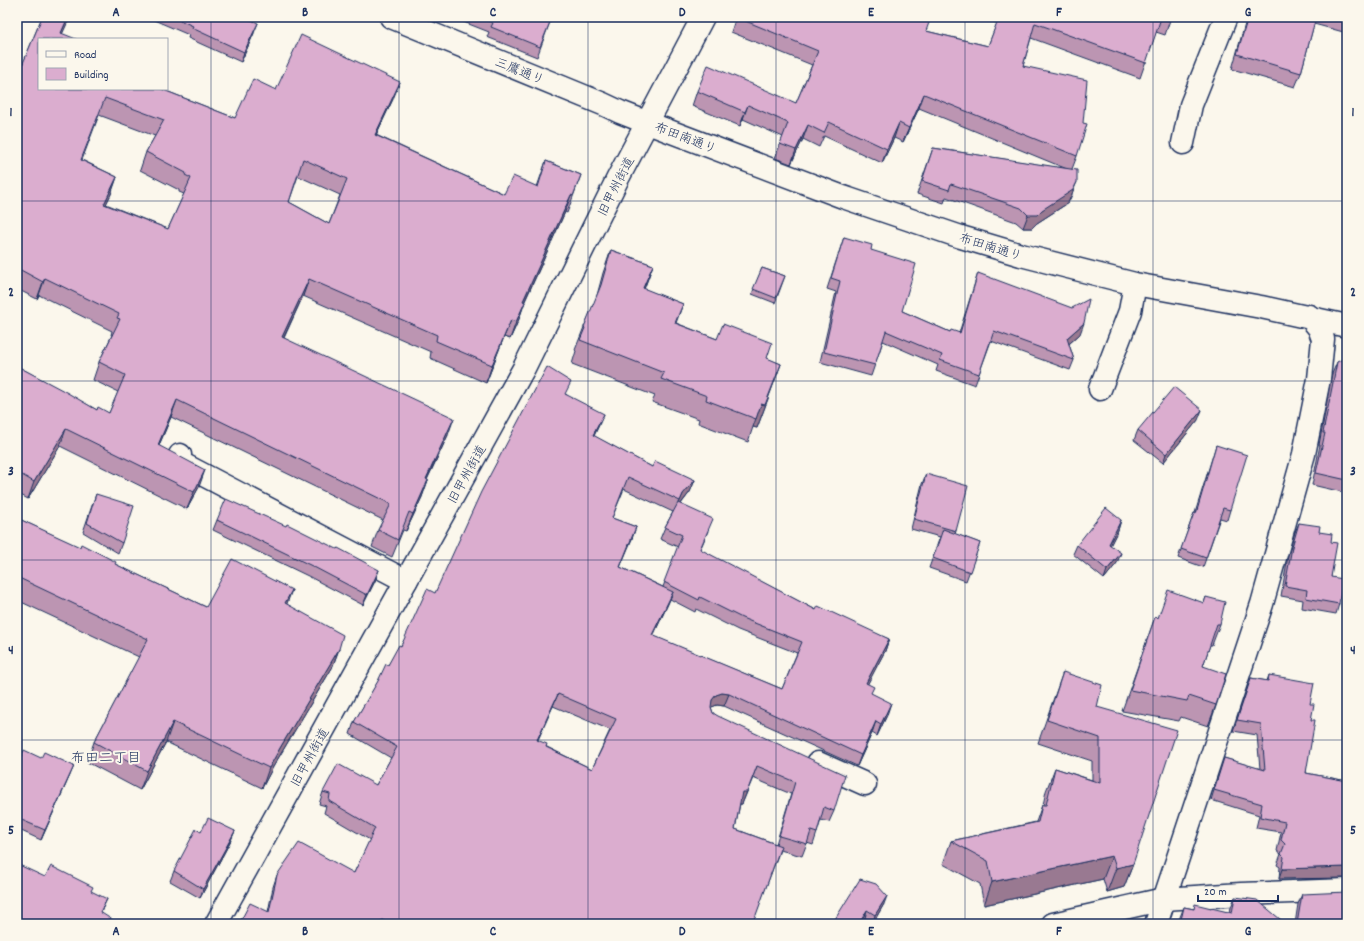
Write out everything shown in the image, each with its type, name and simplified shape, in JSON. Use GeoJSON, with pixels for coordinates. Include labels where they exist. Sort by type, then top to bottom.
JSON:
{"type":"FeatureCollection","features":[{"type":"Feature","properties":{"kind":"street","name":"三鷹通り"},"geometry":{"type":"LineString","coordinates":[[391,17],[648,123]]}},
{"type":"Feature","properties":{"kind":"street","name":"旧甲州街道"},"geometry":{"type":"LineString","coordinates":[[216,924],[524,368],[618,178],[703,17]]}},
{"type":"Feature","properties":{"kind":"street"},"geometry":{"type":"LineString","coordinates":[[1183,143],[1191,105],[1226,17]]}},
{"type":"Feature","properties":{"kind":"street","name":"布田南通り"},"geometry":{"type":"LineString","coordinates":[[648,123],[836,194],[961,237],[1037,260],[1135,284],[1309,316],[1347,326]]}},
{"type":"Feature","properties":{"kind":"street"},"geometry":{"type":"LineString","coordinates":[[1100,389],[1130,311],[1135,284]]}},
{"type":"Feature","properties":{"kind":"street"},"geometry":{"type":"LineString","coordinates":[[1156,924],[1262,604],[1304,454],[1319,379],[1323,339],[1319,328],[1309,316]]}},
{"type":"Feature","properties":{"kind":"street"},"geometry":{"type":"LineString","coordinates":[[180,455],[177,461],[235,484],[406,580]]}},
{"type":"Feature","properties":{"kind":"street"},"geometry":{"type":"LineString","coordinates":[[799,754],[865,784]]}},
{"type":"Feature","properties":{"kind":"street"},"geometry":{"type":"LineString","coordinates":[[1053,924],[1164,899],[1241,894],[1347,890]]}},
{"type":"Feature","properties":{"kind":"building"},"geometry":{"type":"Polygon","coordinates":[[[42,17],[68,17],[61,33],[74,38],[38,38],[38,90],[164,90],[235,118],[253,79],[276,90],[301,35],[400,82],[375,135],[504,194],[513,176],[538,187],[546,161],[581,175],[573,196],[571,195],[523,301],[525,302],[516,322],[511,320],[492,365],[436,341],[437,335],[309,279],[282,337],[454,418],[426,479],[428,480],[413,514],[409,512],[398,540],[378,530],[391,504],[177,400],[158,445],[205,470],[194,492],[66,429],[34,482],[17,472],[17,366],[97,410],[98,407],[109,413],[125,375],[99,362],[120,319],[117,318],[119,314],[45,278],[43,282],[17,268],[17,67],[21,68],[42,17]],[[105,98],[81,160],[117,177],[104,204],[168,229],[191,178],[185,175],[186,173],[146,152],[164,120],[105,98]],[[303,159],[289,202],[329,224],[347,179],[303,159]]]}},
{"type":"Feature","properties":{"kind":"building"},"geometry":{"type":"Polygon","coordinates":[[[173,17],[244,17],[258,23],[244,52],[192,28],[193,26],[173,17]]]}},
{"type":"Feature","properties":{"kind":"building"},"geometry":{"type":"Polygon","coordinates":[[[479,17],[547,17],[546,21],[550,22],[540,47],[491,27],[493,23],[479,17]]]}},
{"type":"Feature","properties":{"kind":"building"},"geometry":{"type":"Polygon","coordinates":[[[736,17],[931,17],[926,31],[988,46],[999,17],[1171,17],[1170,21],[1161,18],[1146,63],[1035,23],[1023,66],[1087,80],[1083,123],[1087,124],[1077,156],[924,94],[909,128],[899,123],[887,149],[829,122],[824,133],[808,125],[796,150],[780,144],[788,123],[748,105],[745,112],[697,91],[708,65],[796,103],[818,51],[736,17]]]}},
{"type":"Feature","properties":{"kind":"building"},"geometry":{"type":"Polygon","coordinates":[[[1248,17],[1316,17],[1301,73],[1237,54],[1248,17]]]}},
{"type":"Feature","properties":{"kind":"building"},"geometry":{"type":"Polygon","coordinates":[[[933,148],[1077,170],[1077,182],[1073,190],[1042,210],[1037,215],[1028,215],[1021,208],[951,184],[949,190],[922,181],[933,148]]]}},
{"type":"Feature","properties":{"kind":"building"},"geometry":{"type":"Polygon","coordinates":[[[844,237],[872,245],[871,250],[916,264],[902,311],[950,332],[951,330],[960,333],[978,273],[1072,308],[1089,299],[1084,323],[1067,338],[1074,360],[994,331],[979,374],[940,360],[942,355],[886,331],[875,365],[824,352],[840,281],[831,278],[844,237]]]}},
{"type":"Feature","properties":{"kind":"building"},"geometry":{"type":"Polygon","coordinates":[[[611,250],[653,265],[643,288],[683,304],[675,323],[717,339],[723,324],[772,343],[767,358],[781,364],[765,405],[761,404],[756,419],[706,400],[707,396],[661,379],[664,373],[580,340],[601,285],[611,250]]]}},
{"type":"Feature","properties":{"kind":"building"},"geometry":{"type":"Polygon","coordinates":[[[762,268],[785,276],[776,298],[753,289],[762,268]]]}},
{"type":"Feature","properties":{"kind":"building"},"geometry":{"type":"Polygon","coordinates":[[[1345,358],[1347,359],[1347,480],[1316,473],[1325,433],[1323,433],[1337,362],[1345,358]]]}},
{"type":"Feature","properties":{"kind":"building"},"geometry":{"type":"Polygon","coordinates":[[[547,367],[571,382],[565,394],[604,414],[593,435],[652,467],[655,461],[695,480],[683,494],[680,501],[628,477],[612,518],[636,527],[620,567],[673,592],[652,635],[782,689],[802,642],[742,618],[700,597],[699,600],[664,582],[682,535],[665,527],[678,503],[713,519],[700,549],[816,610],[818,606],[889,639],[866,683],[874,687],[871,693],[891,703],[881,724],[876,721],[861,755],[729,694],[722,693],[716,695],[712,700],[711,707],[713,713],[718,716],[845,775],[834,811],[824,807],[817,833],[811,831],[807,844],[779,836],[795,782],[757,766],[747,792],[742,792],[735,829],[781,846],[756,915],[751,924],[390,924],[382,920],[379,924],[239,924],[250,903],[269,912],[277,875],[299,843],[354,873],[375,828],[329,801],[330,794],[323,792],[338,764],[376,785],[397,747],[354,722],[378,681],[386,664],[388,665],[399,645],[401,646],[427,589],[435,593],[481,492],[547,367]],[[558,694],[537,740],[547,744],[546,747],[592,769],[616,719],[558,694]]]}},
{"type":"Feature","properties":{"kind":"building"},"geometry":{"type":"Polygon","coordinates":[[[1174,387],[1202,410],[1166,454],[1138,430],[1174,387]]]}},
{"type":"Feature","properties":{"kind":"building"},"geometry":{"type":"Polygon","coordinates":[[[1216,445],[1247,455],[1230,510],[1223,508],[1206,558],[1181,549],[1194,513],[1196,514],[1216,445]]]}},
{"type":"Feature","properties":{"kind":"building"},"geometry":{"type":"Polygon","coordinates":[[[926,474],[968,486],[956,531],[914,519],[926,474]]]}},
{"type":"Feature","properties":{"kind":"building"},"geometry":{"type":"Polygon","coordinates":[[[96,494],[134,506],[122,543],[87,523],[96,494]]]}},
{"type":"Feature","properties":{"kind":"building"},"geometry":{"type":"Polygon","coordinates":[[[226,499],[286,526],[287,524],[337,549],[338,548],[379,570],[367,595],[312,566],[217,520],[226,499]]]}},
{"type":"Feature","properties":{"kind":"building"},"geometry":{"type":"Polygon","coordinates":[[[1106,508],[1121,520],[1109,544],[1121,553],[1107,570],[1077,545],[1106,508]]]}},
{"type":"Feature","properties":{"kind":"building"},"geometry":{"type":"Polygon","coordinates":[[[17,518],[80,547],[81,544],[116,562],[115,564],[206,607],[232,559],[292,590],[285,603],[343,635],[339,649],[269,768],[173,722],[147,771],[94,742],[148,639],[17,577],[17,518]]]}},
{"type":"Feature","properties":{"kind":"building"},"geometry":{"type":"Polygon","coordinates":[[[1299,523],[1320,526],[1319,532],[1332,534],[1331,542],[1337,543],[1331,577],[1343,579],[1339,604],[1306,598],[1307,590],[1285,586],[1292,547],[1299,523]]]}},
{"type":"Feature","properties":{"kind":"building"},"geometry":{"type":"Polygon","coordinates":[[[943,529],[980,543],[970,572],[933,558],[943,529]]]}},
{"type":"Feature","properties":{"kind":"building"},"geometry":{"type":"Polygon","coordinates":[[[1168,590],[1204,603],[1206,597],[1225,602],[1220,624],[1217,624],[1203,666],[1226,674],[1216,705],[1189,696],[1187,701],[1130,690],[1155,617],[1158,618],[1168,590]]]}},
{"type":"Feature","properties":{"kind":"building"},"geometry":{"type":"Polygon","coordinates":[[[1063,672],[1102,685],[1097,707],[1177,730],[1133,864],[1116,868],[1112,856],[992,882],[988,861],[951,841],[1038,822],[1042,805],[1046,805],[1055,768],[1100,783],[1100,738],[1047,720],[1063,672]]]}},
{"type":"Feature","properties":{"kind":"building"},"geometry":{"type":"Polygon","coordinates":[[[1269,675],[1314,683],[1310,704],[1314,704],[1311,720],[1315,720],[1306,773],[1347,781],[1347,867],[1282,869],[1284,857],[1281,854],[1285,844],[1281,840],[1285,822],[1260,817],[1262,804],[1214,790],[1224,758],[1265,770],[1261,724],[1237,720],[1251,678],[1268,681],[1269,675]]]}},
{"type":"Feature","properties":{"kind":"building"},"geometry":{"type":"Polygon","coordinates":[[[24,750],[41,758],[44,752],[74,766],[45,830],[17,818],[17,766],[24,750]]]}},
{"type":"Feature","properties":{"kind":"building"},"geometry":{"type":"Polygon","coordinates":[[[208,818],[235,831],[203,889],[174,871],[196,829],[201,832],[208,818]]]}},
{"type":"Feature","properties":{"kind":"building"},"geometry":{"type":"Polygon","coordinates":[[[17,864],[45,877],[51,866],[93,887],[91,891],[107,899],[100,912],[119,924],[17,924],[17,864]]]}},
{"type":"Feature","properties":{"kind":"building"},"geometry":{"type":"Polygon","coordinates":[[[860,879],[876,884],[887,896],[875,915],[867,910],[859,924],[832,924],[860,879]]]}},
{"type":"Feature","properties":{"kind":"building"},"geometry":{"type":"Polygon","coordinates":[[[1347,892],[1347,924],[1297,924],[1302,894],[1347,892]]]}},
{"type":"Feature","properties":{"kind":"building"},"geometry":{"type":"Polygon","coordinates":[[[1235,897],[1257,900],[1286,924],[1180,924],[1184,907],[1194,909],[1195,904],[1232,913],[1235,897]]]}},
{"type":"Feature","properties":{"kind":"building"},"geometry":{"type":"Polygon","coordinates":[[[1129,921],[1129,924],[1114,924],[1129,921]]]}},
{"type":"Feature","properties":{"kind":"district","name":"布田二丁目"},"geometry":{"type":"Point","coordinates":[106,757]}}]}
